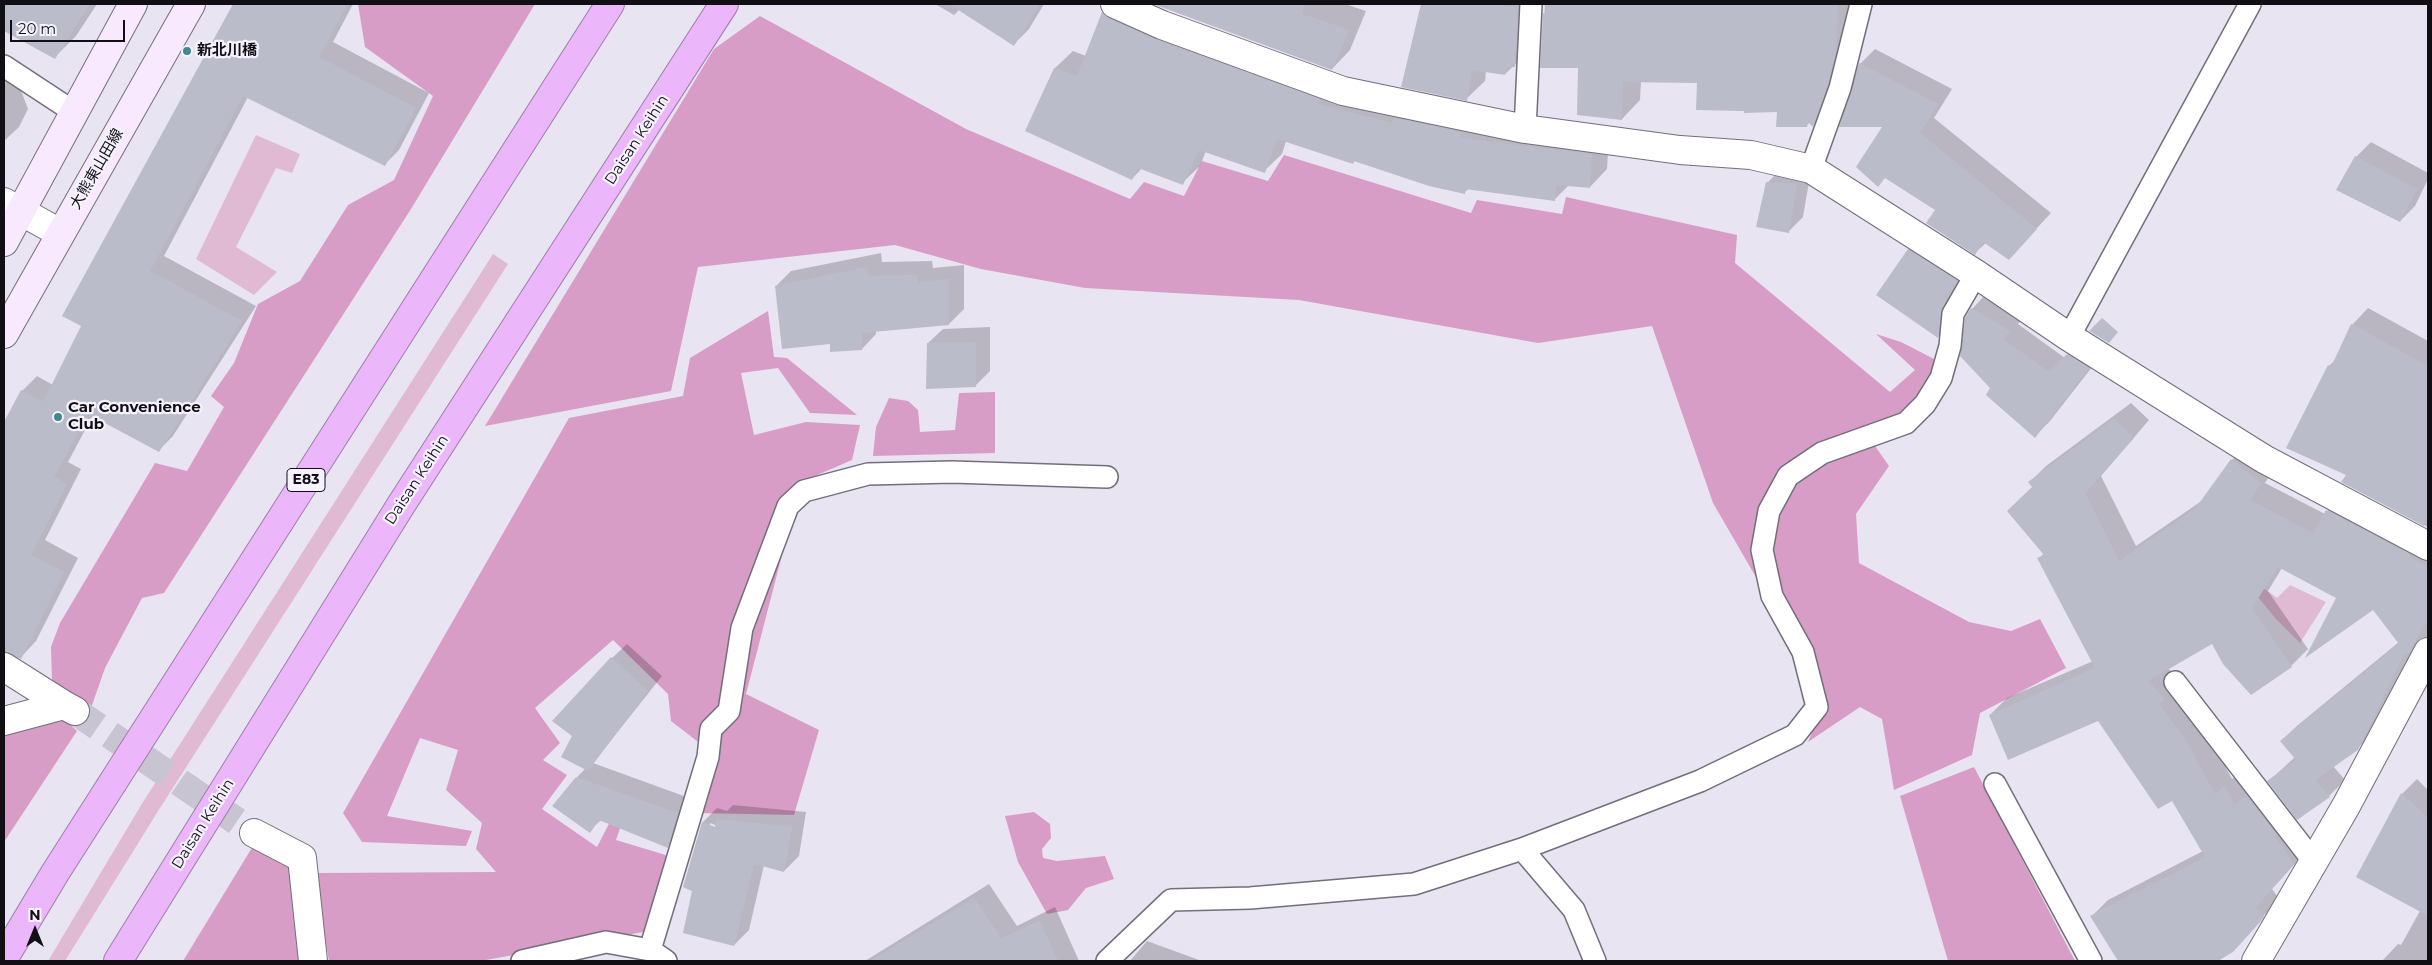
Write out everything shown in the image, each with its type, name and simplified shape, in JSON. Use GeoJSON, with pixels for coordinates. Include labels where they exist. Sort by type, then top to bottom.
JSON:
{"type":"FeatureCollection","features":[{"type":"Feature","properties":{"kind":"highway","name":"E83"},"geometry":{"type":"LineString","coordinates":[[4,958],[60,864],[610,4]]}},
{"type":"Feature","properties":{"kind":"highway","name":"Daisan Keihin"},"geometry":{"type":"LineString","coordinates":[[118,961],[401,505],[720,10]]}},
{"type":"Feature","properties":{"kind":"street"},"geometry":{"type":"LineString","coordinates":[[4,242],[12,207],[74,112],[133,4]]}},
{"type":"Feature","properties":{"kind":"street","name":"大熊東山田線"},"geometry":{"type":"LineString","coordinates":[[4,334],[191,4]]}},
{"type":"Feature","properties":{"kind":"street"},"geometry":{"type":"LineString","coordinates":[[1115,4],[1162,25],[1343,91],[1525,129],[1680,150],[1751,155],[1810,169],[1976,274],[2069,337],[2264,459],[2428,546]]}},
{"type":"Feature","properties":{"kind":"street"},"geometry":{"type":"LineString","coordinates":[[12,207],[60,233]]}},
{"type":"Feature","properties":{"kind":"street"},"geometry":{"type":"LineString","coordinates":[[2256,961],[2314,862],[2428,652]]}},
{"type":"Feature","properties":{"kind":"street"},"geometry":{"type":"LineString","coordinates":[[4,667],[70,708],[4,721]]}},
{"type":"Feature","properties":{"kind":"street"},"geometry":{"type":"LineString","coordinates":[[254,833],[302,858],[313,961]]}},
{"type":"Feature","properties":{"kind":"lane"},"geometry":{"type":"LineString","coordinates":[[1525,129],[1530,4]]}},
{"type":"Feature","properties":{"kind":"lane"},"geometry":{"type":"LineString","coordinates":[[1810,169],[1840,88],[1861,4]]}},
{"type":"Feature","properties":{"kind":"lane"},"geometry":{"type":"LineString","coordinates":[[2069,337],[2250,4]]}},
{"type":"Feature","properties":{"kind":"lane"},"geometry":{"type":"LineString","coordinates":[[4,66],[74,112]]}},
{"type":"Feature","properties":{"kind":"lane"},"geometry":{"type":"LineString","coordinates":[[1107,961],[1171,900],[1250,898],[1414,884],[1522,849],[1700,781],[1796,735],[1817,707],[1803,652],[1772,596],[1762,550],[1769,511],[1788,476],[1822,453],[1906,423],[1925,404],[1941,378],[1950,346],[1953,314],[1976,274]]}},
{"type":"Feature","properties":{"kind":"lane"},"geometry":{"type":"LineString","coordinates":[[522,961],[606,942],[658,956],[708,757],[711,729],[729,711],[742,628],[788,506],[804,491],[868,474],[952,472],[1107,477]]}},
{"type":"Feature","properties":{"kind":"lane"},"geometry":{"type":"LineString","coordinates":[[2174,682],[2314,862]]}},
{"type":"Feature","properties":{"kind":"lane"},"geometry":{"type":"LineString","coordinates":[[1995,784],[2091,961]]}},
{"type":"Feature","properties":{"kind":"lane"},"geometry":{"type":"LineString","coordinates":[[1522,849],[1574,910],[1595,961]]}},
{"type":"Feature","properties":{"kind":"shaded area"},"geometry":{"type":"Polygon","coordinates":[[[358,4],[535,4],[411,209],[164,593],[142,598],[105,668],[91,708],[52,680],[51,647],[60,623],[155,463],[187,471],[224,407],[211,396],[234,363],[258,304],[300,281],[348,205],[394,180],[433,96],[365,47],[358,4]]]}},
{"type":"Feature","properties":{"kind":"shaded area"},"geometry":{"type":"Polygon","coordinates":[[[760,16],[966,129],[1130,199],[1144,182],[1184,196],[1202,161],[1268,181],[1284,155],[1471,213],[1477,200],[1562,214],[1566,197],[1737,235],[1735,263],[1890,392],[1915,370],[1876,334],[1901,342],[1936,360],[1934,380],[1873,443],[1889,466],[1856,514],[1859,563],[1969,622],[2011,631],[2040,619],[2066,668],[1980,713],[1972,755],[1894,790],[1882,719],[1860,707],[1808,742],[1826,698],[1713,503],[1652,326],[1538,343],[1299,300],[1085,288],[981,269],[895,245],[698,267],[671,391],[485,426],[714,49],[760,16]]]}},
{"type":"Feature","properties":{"kind":"shaded area"},"geometry":{"type":"Polygon","coordinates":[[[256,135],[300,154],[292,173],[276,168],[236,247],[277,272],[254,295],[196,259],[256,135]]]}},
{"type":"Feature","properties":{"kind":"shaded area"},"geometry":{"type":"Polygon","coordinates":[[[493,254],[508,264],[160,808],[65,961],[48,961],[143,802],[493,254]]]}},
{"type":"Feature","properties":{"kind":"shaded area"},"geometry":{"type":"Polygon","coordinates":[[[768,311],[774,357],[787,358],[857,415],[810,413],[778,368],[741,373],[754,435],[806,422],[860,425],[852,460],[801,482],[746,694],[819,730],[794,815],[696,813],[702,745],[671,721],[668,694],[613,640],[535,708],[560,743],[543,760],[567,775],[542,809],[597,847],[618,806],[626,811],[616,840],[669,856],[649,931],[480,961],[329,961],[314,873],[496,872],[476,849],[482,823],[446,790],[458,750],[420,738],[387,816],[472,831],[466,846],[362,842],[343,813],[569,418],[683,396],[690,358],[768,311]]]}},
{"type":"Feature","properties":{"kind":"shaded area"},"geometry":{"type":"Polygon","coordinates":[[[995,392],[995,453],[873,456],[876,427],[889,398],[908,401],[918,410],[920,432],[955,430],[959,393],[995,392]]]}},
{"type":"Feature","properties":{"kind":"shaded area"},"geometry":{"type":"Polygon","coordinates":[[[2191,516],[2243,573],[2277,598],[2290,585],[2326,602],[2300,643],[2276,619],[2191,516]]]}},
{"type":"Feature","properties":{"kind":"shaded area"},"geometry":{"type":"Polygon","coordinates":[[[60,715],[77,731],[4,842],[4,736],[60,715]]]}},
{"type":"Feature","properties":{"kind":"shaded area"},"geometry":{"type":"Polygon","coordinates":[[[1974,767],[2075,961],[1948,961],[1900,796],[1974,767]]]}},
{"type":"Feature","properties":{"kind":"shaded area"},"geometry":{"type":"Polygon","coordinates":[[[1034,812],[1050,824],[1051,838],[1042,849],[1043,858],[1057,861],[1105,856],[1114,879],[1086,888],[1068,910],[1047,914],[1018,862],[1005,816],[1034,812]]]}},
{"type":"Feature","properties":{"kind":"shaded area"},"geometry":{"type":"Polygon","coordinates":[[[253,846],[291,865],[306,961],[183,961],[253,846]]]}},
{"type":"Feature","properties":{"kind":"building"},"geometry":{"type":"Polygon","coordinates":[[[4,4],[90,4],[55,59],[4,31],[4,4]]]}},
{"type":"Feature","properties":{"kind":"building"},"geometry":{"type":"Polygon","coordinates":[[[233,4],[347,4],[319,57],[416,108],[385,166],[243,96],[150,271],[242,321],[159,452],[88,414],[54,477],[67,484],[31,555],[64,572],[21,659],[4,652],[4,422],[21,390],[43,402],[81,326],[62,316],[233,4]]]}},
{"type":"Feature","properties":{"kind":"building"},"geometry":{"type":"Polygon","coordinates":[[[949,4],[1040,4],[1014,46],[949,4]]]}},
{"type":"Feature","properties":{"kind":"building"},"geometry":{"type":"Polygon","coordinates":[[[1153,4],[1305,4],[1302,14],[1349,30],[1332,70],[1153,4]]]}},
{"type":"Feature","properties":{"kind":"building"},"geometry":{"type":"Polygon","coordinates":[[[1421,4],[1496,4],[1518,8],[1515,67],[1506,67],[1505,75],[1472,70],[1467,101],[1401,87],[1421,4]]]}},
{"type":"Feature","properties":{"kind":"building"},"geometry":{"type":"Polygon","coordinates":[[[1546,4],[1838,4],[1836,51],[1828,84],[1813,127],[1808,122],[1807,127],[1776,127],[1777,112],[1744,113],[1744,111],[1696,110],[1697,83],[1623,82],[1622,120],[1577,115],[1578,68],[1540,68],[1543,13],[1546,14],[1546,4]]]}},
{"type":"Feature","properties":{"kind":"building"},"geometry":{"type":"Polygon","coordinates":[[[1102,12],[1109,18],[1157,40],[1320,99],[1318,104],[1392,123],[1394,118],[1461,132],[1460,138],[1592,154],[1590,188],[1556,185],[1555,201],[1465,189],[1465,194],[1429,186],[1354,161],[1353,164],[1277,139],[1265,173],[1199,150],[1183,185],[1138,168],[1132,180],[1025,131],[1054,68],[1077,76],[1102,12]]]}},
{"type":"Feature","properties":{"kind":"building"},"geometry":{"type":"Polygon","coordinates":[[[1859,63],[1938,104],[1920,133],[2037,229],[2009,260],[1983,242],[1975,255],[1926,223],[1935,210],[1885,178],[1878,187],[1856,167],[1882,127],[1839,127],[1859,63]]]}},
{"type":"Feature","properties":{"kind":"building"},"geometry":{"type":"Polygon","coordinates":[[[2355,156],[2417,189],[2400,222],[2336,190],[2355,156]]]}},
{"type":"Feature","properties":{"kind":"building"},"geometry":{"type":"Polygon","coordinates":[[[1766,182],[1797,184],[1789,233],[1756,227],[1766,182]]]}},
{"type":"Feature","properties":{"kind":"building"},"geometry":{"type":"Polygon","coordinates":[[[1908,249],[1958,281],[1942,308],[1938,338],[1876,295],[1908,249]]]}},
{"type":"Feature","properties":{"kind":"building"},"geometry":{"type":"Polygon","coordinates":[[[867,267],[868,276],[917,275],[918,283],[949,279],[949,325],[862,333],[862,350],[830,352],[830,344],[782,349],[775,286],[867,267]]]}},
{"type":"Feature","properties":{"kind":"building"},"geometry":{"type":"Polygon","coordinates":[[[1971,308],[2010,331],[2004,340],[2049,372],[2067,354],[2089,368],[2035,438],[1986,395],[1990,388],[1960,356],[1965,318],[1971,308]]]}},
{"type":"Feature","properties":{"kind":"building"},"geometry":{"type":"Polygon","coordinates":[[[2102,318],[2118,332],[2109,343],[2089,331],[2102,318]]]}},
{"type":"Feature","properties":{"kind":"building"},"geometry":{"type":"Polygon","coordinates":[[[2351,324],[2428,366],[2428,516],[2424,526],[2341,482],[2346,475],[2286,448],[2328,365],[2331,367],[2351,324]]]}},
{"type":"Feature","properties":{"kind":"building"},"geometry":{"type":"Polygon","coordinates":[[[976,342],[976,387],[926,389],[927,343],[976,342]]]}},
{"type":"Feature","properties":{"kind":"building"},"geometry":{"type":"Polygon","coordinates":[[[2114,419],[2134,438],[2085,493],[2119,561],[2195,509],[2231,459],[2261,483],[2250,500],[2313,533],[2326,510],[2410,554],[2409,557],[2428,567],[2428,619],[2407,655],[2405,652],[2358,750],[2315,780],[2330,797],[2297,820],[2267,781],[2296,760],[2280,741],[2399,644],[2373,610],[2305,658],[2336,598],[2278,567],[2252,608],[2292,667],[2251,695],[2223,664],[2212,644],[2148,681],[2165,699],[2159,704],[2186,741],[2215,794],[2225,786],[2234,805],[2247,795],[2276,834],[2274,835],[2294,864],[2256,907],[2264,917],[2261,921],[2233,952],[2218,961],[2118,961],[2090,916],[2205,857],[2172,801],[2158,809],[2098,721],[2008,760],[1989,715],[2095,668],[2037,558],[2044,555],[2007,511],[2032,487],[2028,482],[2114,419]]]}},
{"type":"Feature","properties":{"kind":"building"},"geometry":{"type":"Polygon","coordinates":[[[611,657],[648,691],[588,771],[561,757],[572,736],[552,721],[611,657]]]}},
{"type":"Feature","properties":{"kind":"building"},"geometry":{"type":"Polygon","coordinates":[[[576,777],[678,813],[668,848],[599,820],[590,833],[552,806],[576,777]]]}},
{"type":"Feature","properties":{"kind":"building"},"geometry":{"type":"Polygon","coordinates":[[[2401,793],[2428,818],[2428,916],[2356,877],[2401,793]]]}},
{"type":"Feature","properties":{"kind":"building"},"geometry":{"type":"Polygon","coordinates":[[[717,819],[792,827],[784,872],[754,864],[734,946],[683,933],[692,891],[683,887],[702,822],[715,827],[717,819]]]}},
{"type":"Feature","properties":{"kind":"building"},"geometry":{"type":"Polygon","coordinates":[[[974,898],[1001,938],[1040,921],[1058,961],[870,961],[974,898]]]}},
{"type":"Feature","properties":{"kind":"tunnel"},"geometry":{"type":"LineString","coordinates":[[75,711],[254,833]]}},
{"type":"Feature","properties":{"kind":"place","name":"新北川橋"},"geometry":{"type":"Point","coordinates":[187,51]}},
{"type":"Feature","properties":{"kind":"place","name":"Car Convenience Club"},"geometry":{"type":"Point","coordinates":[58,417]}}]}
